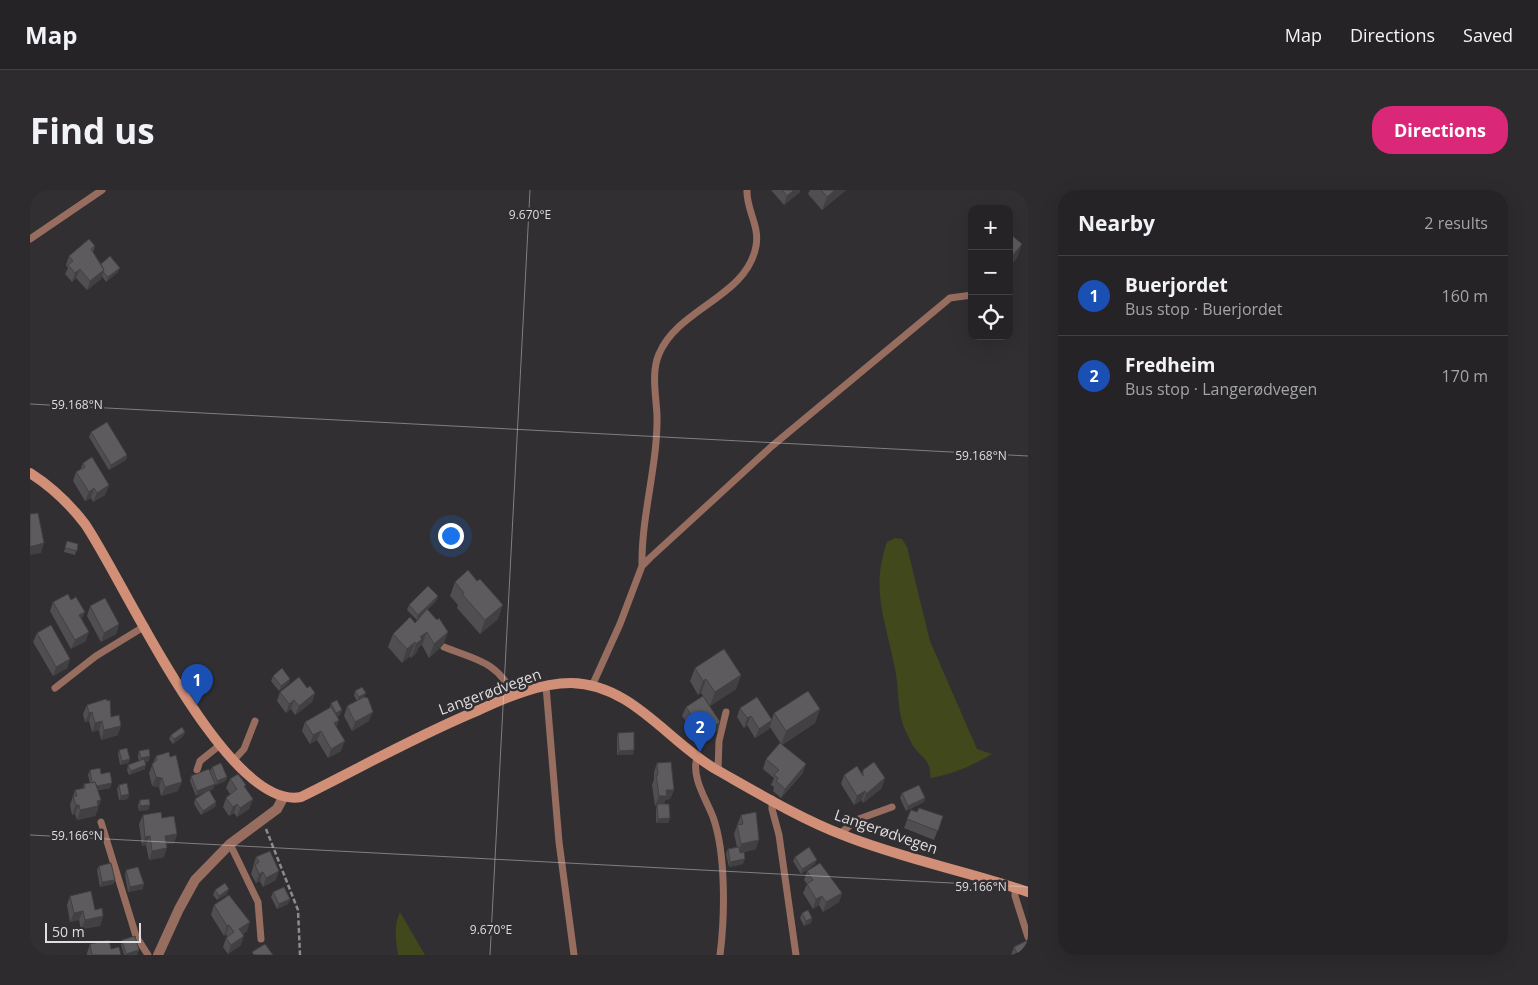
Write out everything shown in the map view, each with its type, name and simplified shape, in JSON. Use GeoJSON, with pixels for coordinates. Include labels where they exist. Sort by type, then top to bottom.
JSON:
{"type":"FeatureCollection","features":[{"type":"Feature","properties":{"kind":"main road"},"geometry":{"type":"LineString","coordinates":[[30,472],[58,493],[84,523],[187,701],[220,745],[268,791],[283,798]]}},
{"type":"Feature","properties":{"kind":"main road","name":"Langerødvegen"},"geometry":{"type":"LineString","coordinates":[[283,798],[301,797],[440,726],[514,696],[546,686],[571,683],[592,686],[628,701],[697,758],[840,834],[893,853],[1028,892]]}},
{"type":"Feature","properties":{"kind":"street"},"geometry":{"type":"LineString","coordinates":[[158,955],[195,880],[230,844],[276,808],[283,798]]}},
{"type":"Feature","properties":{"kind":"lane"},"geometry":{"type":"LineString","coordinates":[[30,239],[102,190]]}},
{"type":"Feature","properties":{"kind":"lane"},"geometry":{"type":"LineString","coordinates":[[592,686],[620,624],[642,566],[656,441],[655,376],[658,354],[674,331],[730,286],[752,261],[757,238],[747,190]]}},
{"type":"Feature","properties":{"kind":"lane"},"geometry":{"type":"LineString","coordinates":[[642,566],[772,446],[927,317],[950,298],[968,296]]}},
{"type":"Feature","properties":{"kind":"lane"},"geometry":{"type":"LineString","coordinates":[[55,688],[89,661],[145,626]]}},
{"type":"Feature","properties":{"kind":"lane"},"geometry":{"type":"LineString","coordinates":[[444,647],[477,658],[488,664],[502,676],[514,696]]}},
{"type":"Feature","properties":{"kind":"lane"},"geometry":{"type":"LineString","coordinates":[[546,686],[559,842],[574,955]]}},
{"type":"Feature","properties":{"kind":"lane"},"geometry":{"type":"LineString","coordinates":[[718,770],[719,741],[726,712]]}},
{"type":"Feature","properties":{"kind":"lane"},"geometry":{"type":"LineString","coordinates":[[234,760],[244,749],[255,721]]}},
{"type":"Feature","properties":{"kind":"lane"},"geometry":{"type":"LineString","coordinates":[[197,770],[200,761],[220,745]]}},
{"type":"Feature","properties":{"kind":"lane"},"geometry":{"type":"LineString","coordinates":[[697,758],[696,778],[718,834],[724,924],[720,955]]}},
{"type":"Feature","properties":{"kind":"lane"},"geometry":{"type":"LineString","coordinates":[[772,799],[772,810],[780,835],[796,955]]}},
{"type":"Feature","properties":{"kind":"lane"},"geometry":{"type":"LineString","coordinates":[[840,834],[856,820],[892,807]]}},
{"type":"Feature","properties":{"kind":"lane"},"geometry":{"type":"LineString","coordinates":[[101,822],[136,936],[148,955]]}},
{"type":"Feature","properties":{"kind":"lane"},"geometry":{"type":"LineString","coordinates":[[230,844],[258,902],[261,939]]}},
{"type":"Feature","properties":{"kind":"lane"},"geometry":{"type":"LineString","coordinates":[[1015,888],[1015,896],[1028,937]]}},
{"type":"Feature","properties":{"kind":"path"},"geometry":{"type":"LineString","coordinates":[[262,819],[298,910],[300,955]]}},
{"type":"Feature","properties":{"kind":"green space"},"geometry":{"type":"Polygon","coordinates":[[[895,538],[902,539],[907,547],[930,641],[977,749],[992,754],[962,769],[930,778],[926,760],[913,746],[903,725],[895,669],[881,606],[880,575],[882,559],[887,542],[895,538]]]}},
{"type":"Feature","properties":{"kind":"green space"},"geometry":{"type":"Polygon","coordinates":[[[400,912],[425,955],[398,955],[396,928],[400,912]]]}},
{"type":"Feature","properties":{"kind":"building"},"geometry":{"type":"Polygon","coordinates":[[[782,190],[794,190],[787,196],[782,190]]]}},
{"type":"Feature","properties":{"kind":"building"},"geometry":{"type":"Polygon","coordinates":[[[821,190],[835,190],[827,197],[821,190]]]}},
{"type":"Feature","properties":{"kind":"building"},"geometry":{"type":"Polygon","coordinates":[[[1013,236],[1022,244],[1013,255],[1013,236]]]}},
{"type":"Feature","properties":{"kind":"building"},"geometry":{"type":"Polygon","coordinates":[[[89,239],[95,246],[91,249],[104,270],[90,281],[80,269],[75,273],[68,265],[73,261],[69,256],[89,239]]]}},
{"type":"Feature","properties":{"kind":"building"},"geometry":{"type":"Polygon","coordinates":[[[110,256],[120,268],[108,277],[103,272],[101,264],[110,256]]]}},
{"type":"Feature","properties":{"kind":"building"},"geometry":{"type":"Polygon","coordinates":[[[107,422],[127,455],[111,465],[91,432],[107,422]]]}},
{"type":"Feature","properties":{"kind":"building"},"geometry":{"type":"Polygon","coordinates":[[[92,457],[109,485],[97,493],[94,488],[89,492],[76,472],[85,467],[83,463],[92,457]]]}},
{"type":"Feature","properties":{"kind":"building"},"geometry":{"type":"Polygon","coordinates":[[[38,513],[44,543],[30,547],[30,514],[38,513]]]}},
{"type":"Feature","properties":{"kind":"building"},"geometry":{"type":"Polygon","coordinates":[[[67,541],[78,544],[77,551],[65,548],[67,541]]]}},
{"type":"Feature","properties":{"kind":"building"},"geometry":{"type":"Polygon","coordinates":[[[468,570],[477,581],[480,579],[503,605],[485,620],[462,594],[464,593],[455,582],[468,570]]]}},
{"type":"Feature","properties":{"kind":"building"},"geometry":{"type":"Polygon","coordinates":[[[428,586],[438,596],[418,615],[409,605],[428,586]]]}},
{"type":"Feature","properties":{"kind":"building"},"geometry":{"type":"Polygon","coordinates":[[[68,594],[71,600],[76,597],[85,612],[79,615],[89,632],[75,640],[53,602],[68,594]]]}},
{"type":"Feature","properties":{"kind":"building"},"geometry":{"type":"Polygon","coordinates":[[[105,598],[119,624],[104,633],[90,606],[105,598]]]}},
{"type":"Feature","properties":{"kind":"building"},"geometry":{"type":"Polygon","coordinates":[[[427,609],[437,620],[439,618],[448,632],[434,644],[427,632],[420,637],[422,639],[407,649],[393,634],[410,617],[415,623],[427,609]]]}},
{"type":"Feature","properties":{"kind":"building"},"geometry":{"type":"Polygon","coordinates":[[[51,625],[70,659],[56,667],[37,633],[51,625]]]}},
{"type":"Feature","properties":{"kind":"building"},"geometry":{"type":"Polygon","coordinates":[[[724,649],[741,675],[715,692],[706,679],[703,681],[695,668],[724,649]]]}},
{"type":"Feature","properties":{"kind":"building"},"geometry":{"type":"Polygon","coordinates":[[[282,668],[290,679],[281,686],[273,676],[282,668]]]}},
{"type":"Feature","properties":{"kind":"building"},"geometry":{"type":"Polygon","coordinates":[[[299,677],[307,688],[310,686],[315,693],[299,706],[294,700],[289,704],[280,692],[299,677]]]}},
{"type":"Feature","properties":{"kind":"building"},"geometry":{"type":"Polygon","coordinates":[[[362,687],[366,693],[359,697],[355,691],[362,687]]]}},
{"type":"Feature","properties":{"kind":"building"},"geometry":{"type":"Polygon","coordinates":[[[808,691],[820,709],[786,731],[774,713],[808,691]]]}},
{"type":"Feature","properties":{"kind":"building"},"geometry":{"type":"Polygon","coordinates":[[[703,696],[720,722],[709,730],[701,720],[699,722],[696,713],[692,716],[686,707],[703,696]]]}},
{"type":"Feature","properties":{"kind":"building"},"geometry":{"type":"Polygon","coordinates":[[[364,697],[368,698],[373,712],[355,722],[347,706],[364,697]]]}},
{"type":"Feature","properties":{"kind":"building"},"geometry":{"type":"Polygon","coordinates":[[[757,697],[772,720],[759,729],[751,716],[747,718],[740,708],[757,697]]]}},
{"type":"Feature","properties":{"kind":"building"},"geometry":{"type":"Polygon","coordinates":[[[106,699],[107,701],[110,700],[111,717],[119,715],[121,726],[104,730],[102,721],[95,723],[92,712],[89,713],[87,705],[106,699]]]}},
{"type":"Feature","properties":{"kind":"building"},"geometry":{"type":"Polygon","coordinates":[[[337,700],[342,710],[336,713],[331,703],[337,700]]]}},
{"type":"Feature","properties":{"kind":"building"},"geometry":{"type":"Polygon","coordinates":[[[331,707],[339,720],[334,723],[345,741],[331,749],[321,731],[313,735],[305,722],[331,707]]]}},
{"type":"Feature","properties":{"kind":"building"},"geometry":{"type":"Polygon","coordinates":[[[182,727],[185,732],[174,739],[171,735],[182,727]]]}},
{"type":"Feature","properties":{"kind":"building"},"geometry":{"type":"Polygon","coordinates":[[[634,732],[634,750],[619,751],[618,733],[634,732]]]}},
{"type":"Feature","properties":{"kind":"building"},"geometry":{"type":"Polygon","coordinates":[[[780,743],[806,764],[785,789],[776,781],[778,778],[774,775],[779,770],[766,759],[780,743]]]}},
{"type":"Feature","properties":{"kind":"building"},"geometry":{"type":"Polygon","coordinates":[[[127,748],[130,759],[122,761],[119,750],[127,748]]]}},
{"type":"Feature","properties":{"kind":"building"},"geometry":{"type":"Polygon","coordinates":[[[149,749],[150,756],[141,758],[139,751],[149,749]]]}},
{"type":"Feature","properties":{"kind":"building"},"geometry":{"type":"Polygon","coordinates":[[[169,752],[170,757],[176,755],[182,782],[165,787],[162,778],[156,777],[152,764],[157,760],[156,756],[169,752]]]}},
{"type":"Feature","properties":{"kind":"building"},"geometry":{"type":"Polygon","coordinates":[[[144,759],[146,765],[131,771],[128,765],[144,759]]]}},
{"type":"Feature","properties":{"kind":"building"},"geometry":{"type":"Polygon","coordinates":[[[671,762],[674,790],[666,790],[667,796],[659,796],[656,775],[658,775],[657,763],[671,762]]]}},
{"type":"Feature","properties":{"kind":"building"},"geometry":{"type":"Polygon","coordinates":[[[874,762],[885,778],[866,794],[865,791],[857,796],[844,775],[857,766],[863,776],[863,770],[874,762]]]}},
{"type":"Feature","properties":{"kind":"building"},"geometry":{"type":"Polygon","coordinates":[[[221,763],[227,777],[217,781],[212,767],[221,763]]]}},
{"type":"Feature","properties":{"kind":"building"},"geometry":{"type":"Polygon","coordinates":[[[100,768],[101,774],[110,772],[112,783],[97,786],[95,782],[92,783],[90,770],[100,768]]]}},
{"type":"Feature","properties":{"kind":"building"},"geometry":{"type":"Polygon","coordinates":[[[209,769],[215,784],[197,791],[191,776],[209,769]]]}},
{"type":"Feature","properties":{"kind":"building"},"geometry":{"type":"Polygon","coordinates":[[[238,774],[253,799],[240,808],[237,804],[233,807],[226,798],[237,789],[230,779],[238,774]]]}},
{"type":"Feature","properties":{"kind":"building"},"geometry":{"type":"Polygon","coordinates":[[[95,782],[101,800],[97,801],[98,806],[80,810],[73,796],[77,796],[75,790],[85,788],[84,784],[95,782]]]}},
{"type":"Feature","properties":{"kind":"building"},"geometry":{"type":"Polygon","coordinates":[[[127,783],[129,794],[121,796],[119,785],[127,783]]]}},
{"type":"Feature","properties":{"kind":"building"},"geometry":{"type":"Polygon","coordinates":[[[919,785],[925,798],[908,806],[902,793],[919,785]]]}},
{"type":"Feature","properties":{"kind":"building"},"geometry":{"type":"Polygon","coordinates":[[[209,790],[216,802],[203,811],[195,799],[209,790]]]}},
{"type":"Feature","properties":{"kind":"building"},"geometry":{"type":"Polygon","coordinates":[[[149,799],[150,805],[140,806],[140,800],[149,799]]]}},
{"type":"Feature","properties":{"kind":"building"},"geometry":{"type":"Polygon","coordinates":[[[657,804],[669,804],[670,818],[658,819],[657,804]]]}},
{"type":"Feature","properties":{"kind":"building"},"geometry":{"type":"Polygon","coordinates":[[[919,808],[943,816],[938,831],[907,819],[911,810],[917,812],[919,808]]]}},
{"type":"Feature","properties":{"kind":"building"},"geometry":{"type":"Polygon","coordinates":[[[161,812],[162,818],[174,816],[177,834],[165,836],[167,848],[152,851],[150,836],[145,837],[143,815],[161,812]]]}},
{"type":"Feature","properties":{"kind":"building"},"geometry":{"type":"Polygon","coordinates":[[[756,812],[759,840],[741,844],[737,825],[743,824],[741,815],[756,812]]]}},
{"type":"Feature","properties":{"kind":"building"},"geometry":{"type":"Polygon","coordinates":[[[739,847],[740,853],[744,852],[745,859],[730,862],[728,849],[739,847]]]}},
{"type":"Feature","properties":{"kind":"building"},"geometry":{"type":"Polygon","coordinates":[[[809,847],[817,860],[802,869],[795,857],[809,847]]]}},
{"type":"Feature","properties":{"kind":"building"},"geometry":{"type":"Polygon","coordinates":[[[270,851],[279,871],[266,878],[263,872],[259,874],[255,865],[259,862],[256,857],[270,851]]]}},
{"type":"Feature","properties":{"kind":"building"},"geometry":{"type":"Polygon","coordinates":[[[111,863],[115,880],[102,882],[99,866],[111,863]]]}},
{"type":"Feature","properties":{"kind":"building"},"geometry":{"type":"Polygon","coordinates":[[[820,863],[842,893],[826,902],[822,896],[816,899],[807,884],[813,880],[807,871],[820,863]]]}},
{"type":"Feature","properties":{"kind":"building"},"geometry":{"type":"Polygon","coordinates":[[[138,867],[144,884],[130,887],[126,870],[138,867]]]}},
{"type":"Feature","properties":{"kind":"building"},"geometry":{"type":"Polygon","coordinates":[[[225,883],[229,889],[219,896],[215,890],[225,883]]]}},
{"type":"Feature","properties":{"kind":"building"},"geometry":{"type":"Polygon","coordinates":[[[284,887],[290,899],[279,904],[273,892],[284,887]]]}},
{"type":"Feature","properties":{"kind":"building"},"geometry":{"type":"Polygon","coordinates":[[[91,891],[95,910],[102,908],[103,916],[85,920],[83,911],[74,913],[70,896],[91,891]]]}},
{"type":"Feature","properties":{"kind":"building"},"geometry":{"type":"Polygon","coordinates":[[[229,895],[250,922],[239,929],[244,936],[231,945],[226,938],[234,932],[229,925],[227,926],[214,905],[229,895]]]}},
{"type":"Feature","properties":{"kind":"building"},"geometry":{"type":"Polygon","coordinates":[[[808,910],[812,918],[806,921],[802,913],[808,910]]]}},
{"type":"Feature","properties":{"kind":"building"},"geometry":{"type":"Polygon","coordinates":[[[135,936],[139,950],[126,954],[122,940],[135,936]]]}},
{"type":"Feature","properties":{"kind":"building"},"geometry":{"type":"Polygon","coordinates":[[[109,940],[111,949],[119,947],[121,955],[92,955],[90,944],[109,940]]]}},
{"type":"Feature","properties":{"kind":"building"},"geometry":{"type":"Polygon","coordinates":[[[1028,940],[1028,955],[1018,955],[1014,947],[1028,940]]]}},
{"type":"Feature","properties":{"kind":"building"},"geometry":{"type":"Polygon","coordinates":[[[265,944],[273,955],[254,955],[252,952],[265,944]]]}},
{"type":"Feature","properties":{"kind":"place","name":"Buerjordet"},"geometry":{"type":"Point","coordinates":[197,705]}},
{"type":"Feature","properties":{"kind":"place","name":"Fredheim"},"geometry":{"type":"Point","coordinates":[700,752]}}]}
